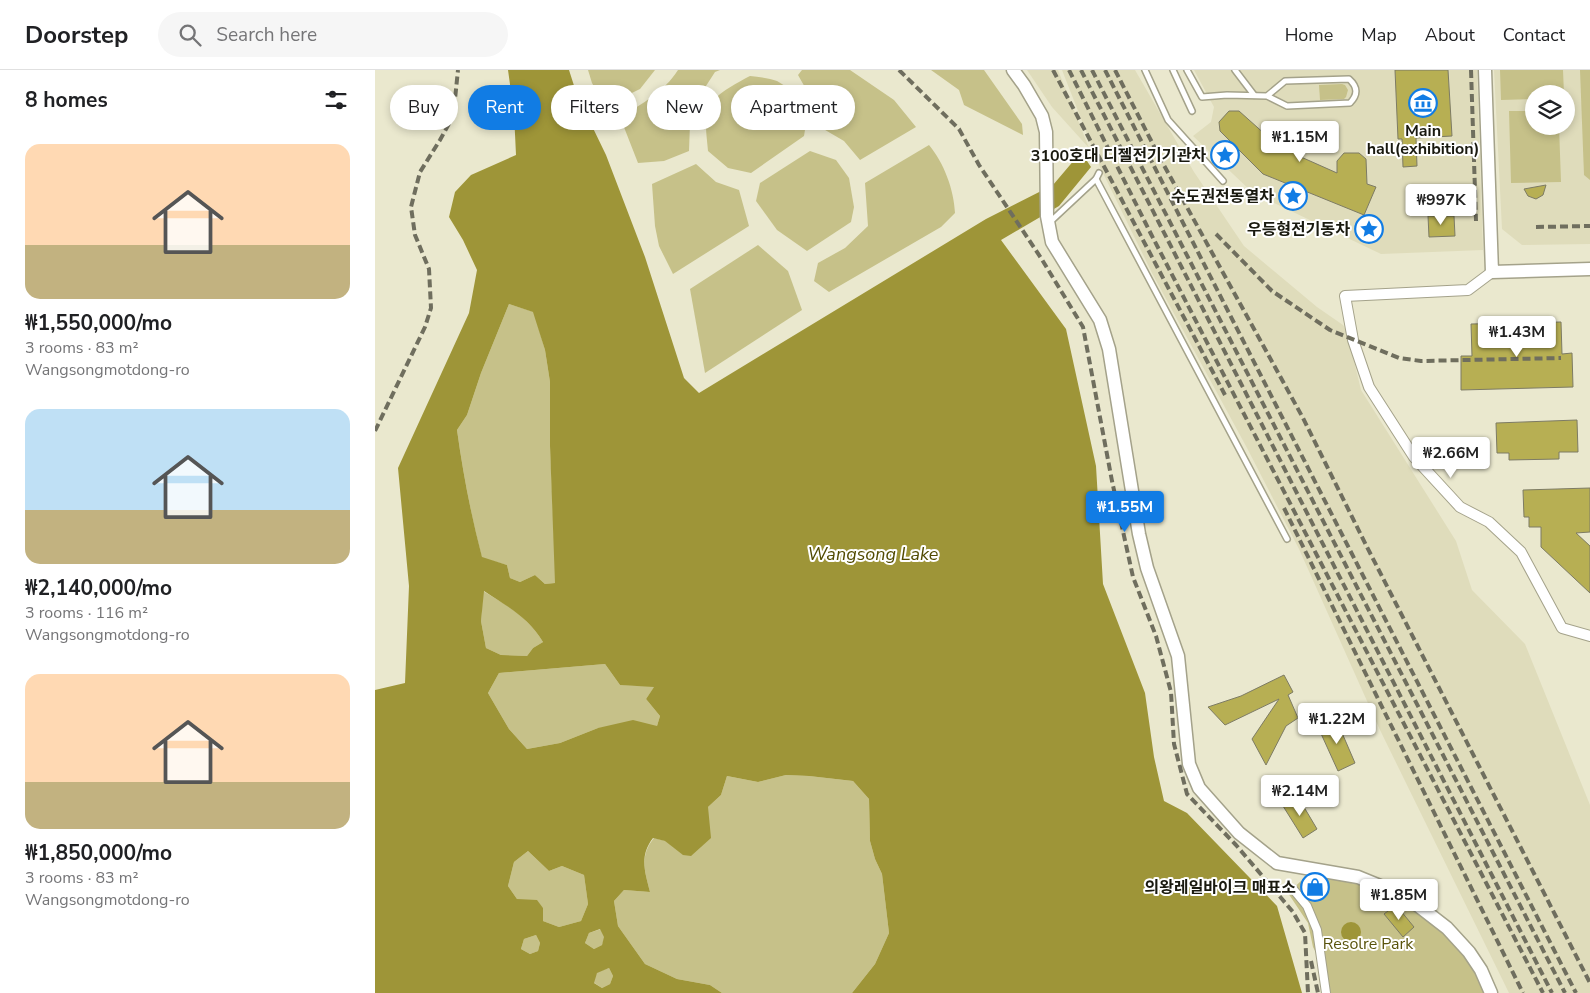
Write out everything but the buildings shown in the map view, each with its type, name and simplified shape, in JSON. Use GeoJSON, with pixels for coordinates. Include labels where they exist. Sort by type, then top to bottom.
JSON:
{"type":"FeatureCollection","features":[{"type":"Feature","properties":{"kind":"street"},"geometry":{"type":"LineString","coordinates":[[1013,70],[1024,85],[1041,116],[1045,132],[1045,177],[1048,220],[1052,242],[1100,320],[1109,349],[1139,534],[1147,568],[1178,656],[1189,764],[1199,788],[1239,833],[1277,863],[1358,877],[1407,897],[1447,928],[1469,952],[1481,970],[1491,993]]}},
{"type":"Feature","properties":{"kind":"street"},"geometry":{"type":"LineString","coordinates":[[1485,70],[1492,272]]}},
{"type":"Feature","properties":{"kind":"street"},"geometry":{"type":"LineString","coordinates":[[1590,269],[1492,272],[1469,290],[1345,296],[1353,340],[1369,387],[1414,458],[1460,507],[1489,522],[1521,552],[1562,628],[1590,636]]}},
{"type":"Feature","properties":{"kind":"street"},"geometry":{"type":"LineString","coordinates":[[1293,889],[1307,906],[1317,930],[1326,993]]}},
{"type":"Feature","properties":{"kind":"lane"},"geometry":{"type":"LineString","coordinates":[[1145,70],[1168,120],[1223,181]]}},
{"type":"Feature","properties":{"kind":"lane"},"geometry":{"type":"LineString","coordinates":[[1173,70],[1192,111]]}},
{"type":"Feature","properties":{"kind":"lane"},"geometry":{"type":"LineString","coordinates":[[1187,70],[1202,97],[1267,96],[1287,106],[1350,103],[1355,98],[1356,89],[1355,84],[1349,79],[1285,81],[1267,96]]}},
{"type":"Feature","properties":{"kind":"lane"},"geometry":{"type":"LineString","coordinates":[[1235,70],[1254,95]]}},
{"type":"Feature","properties":{"kind":"lane"},"geometry":{"type":"LineString","coordinates":[[1048,220],[1097,179],[1099,172]]}},
{"type":"Feature","properties":{"kind":"lane"},"geometry":{"type":"LineString","coordinates":[[1097,179],[1287,539]]}},
{"type":"Feature","properties":{"kind":"shaded area"},"geometry":{"type":"Polygon","coordinates":[[[1027,70],[1058,70],[1089,148],[1052,107],[1027,70]]]}},
{"type":"Feature","properties":{"kind":"shaded area"},"geometry":{"type":"Polygon","coordinates":[[[1062,70],[1135,70],[1194,172],[1244,246],[1317,307],[1343,325],[1347,332],[1361,390],[1456,541],[1472,590],[1525,644],[1590,805],[1590,993],[1509,993],[1380,730],[1299,549],[1247,448],[1152,273],[1100,167],[1062,70]]]}},
{"type":"Feature","properties":{"kind":"shaded area"},"geometry":{"type":"Polygon","coordinates":[[[1194,70],[1477,70],[1483,250],[1381,254],[1253,193],[1193,136],[1211,122],[1214,107],[1194,70]]]}},
{"type":"Feature","properties":{"kind":"shaded area"},"geometry":{"type":"Polygon","coordinates":[[[1494,70],[1590,70],[1590,244],[1522,245],[1502,229],[1494,70]]]}},
{"type":"Feature","properties":{"kind":"green space"},"geometry":{"type":"Polygon","coordinates":[[[588,70],[655,70],[637,90],[637,85],[593,85],[588,70]]]}},
{"type":"Feature","properties":{"kind":"green space"},"geometry":{"type":"Polygon","coordinates":[[[678,70],[720,70],[715,72],[707,85],[666,85],[678,70]]]}},
{"type":"Feature","properties":{"kind":"green space"},"geometry":{"type":"Polygon","coordinates":[[[802,70],[850,70],[894,100],[916,127],[860,160],[844,141],[825,130],[855,130],[855,85],[804,85],[798,75],[802,70]]]}},
{"type":"Feature","properties":{"kind":"green space"},"geometry":{"type":"Polygon","coordinates":[[[931,70],[984,70],[1022,124],[1023,135],[964,105],[959,90],[931,70]]]}},
{"type":"Feature","properties":{"kind":"green space"},"geometry":{"type":"Polygon","coordinates":[[[1500,70],[1563,70],[1564,85],[1525,85],[1525,99],[1501,100],[1500,70]]]}},
{"type":"Feature","properties":{"kind":"green space"},"geometry":{"type":"Polygon","coordinates":[[[1580,70],[1590,70],[1590,180],[1584,175],[1580,70]]]}},
{"type":"Feature","properties":{"kind":"green space"},"geometry":{"type":"Polygon","coordinates":[[[750,76],[768,78],[783,85],[734,85],[750,76]]]}},
{"type":"Feature","properties":{"kind":"green space"},"geometry":{"type":"Polygon","coordinates":[[[1342,84],[1348,90],[1344,99],[1320,100],[1319,85],[1342,84]]]}},
{"type":"Feature","properties":{"kind":"green space"},"geometry":{"type":"Polygon","coordinates":[[[731,87],[731,130],[805,130],[804,136],[751,173],[728,168],[708,151],[706,130],[721,130],[721,93],[731,87]]]}},
{"type":"Feature","properties":{"kind":"green space"},"geometry":{"type":"Polygon","coordinates":[[[647,100],[647,130],[690,130],[689,151],[664,161],[638,163],[625,130],[637,130],[637,106],[647,100]]]}},
{"type":"Feature","properties":{"kind":"green space"},"geometry":{"type":"Polygon","coordinates":[[[1509,111],[1525,111],[1525,135],[1559,135],[1561,182],[1511,183],[1509,111]]]}},
{"type":"Feature","properties":{"kind":"green space"},"geometry":{"type":"Polygon","coordinates":[[[929,145],[947,177],[953,195],[955,213],[941,227],[829,292],[814,281],[818,263],[845,248],[868,226],[865,183],[929,145]]]}},
{"type":"Feature","properties":{"kind":"green space"},"geometry":{"type":"Polygon","coordinates":[[[810,151],[836,160],[849,178],[854,207],[851,222],[807,251],[777,230],[756,201],[760,183],[810,151]]]}},
{"type":"Feature","properties":{"kind":"green space"},"geometry":{"type":"Polygon","coordinates":[[[696,164],[716,182],[739,190],[749,226],[673,274],[659,246],[655,226],[652,184],[696,164]]]}},
{"type":"Feature","properties":{"kind":"green space"},"geometry":{"type":"Polygon","coordinates":[[[758,245],[788,271],[802,310],[705,373],[690,289],[758,245]]]}},
{"type":"Feature","properties":{"kind":"green space"},"geometry":{"type":"Polygon","coordinates":[[[509,304],[534,312],[545,350],[550,382],[550,446],[556,583],[545,584],[535,575],[520,582],[510,578],[507,565],[482,558],[462,462],[457,430],[467,415],[481,373],[509,304]]]}},
{"type":"Feature","properties":{"kind":"green space"},"geometry":{"type":"Polygon","coordinates":[[[483,591],[524,619],[543,642],[533,648],[527,656],[501,655],[486,648],[481,621],[483,591]]]}},
{"type":"Feature","properties":{"kind":"green space"},"geometry":{"type":"Polygon","coordinates":[[[605,664],[620,685],[655,686],[646,699],[660,716],[657,726],[598,728],[560,743],[527,749],[509,729],[488,693],[499,673],[605,664]]]}},
{"type":"Feature","properties":{"kind":"green space"},"geometry":{"type":"Polygon","coordinates":[[[786,775],[853,781],[869,799],[870,841],[882,874],[889,933],[875,964],[852,993],[722,993],[710,985],[677,979],[645,964],[618,926],[614,901],[624,890],[650,892],[645,871],[645,858],[646,851],[654,838],[666,841],[676,849],[708,807],[721,795],[727,776],[758,782],[786,775]]]}},
{"type":"Feature","properties":{"kind":"green space"},"geometry":{"type":"Polygon","coordinates":[[[528,851],[549,871],[562,866],[584,875],[588,904],[581,921],[559,927],[543,921],[543,908],[517,899],[508,886],[514,862],[528,851]]]}},
{"type":"Feature","properties":{"kind":"green space","name":"Resolre Park"},"geometry":{"type":"Polygon","coordinates":[[[1330,879],[1362,885],[1401,902],[1448,935],[1476,973],[1485,993],[1330,993],[1328,976],[1313,947],[1308,923],[1288,893],[1301,881],[1330,879]]]}},
{"type":"Feature","properties":{"kind":"green space"},"geometry":{"type":"Polygon","coordinates":[[[601,929],[605,937],[602,945],[594,949],[585,943],[589,933],[601,929]]]}},
{"type":"Feature","properties":{"kind":"green space"},"geometry":{"type":"Polygon","coordinates":[[[536,935],[540,943],[538,951],[530,954],[521,949],[524,939],[536,935]]]}},
{"type":"Feature","properties":{"kind":"green space"},"geometry":{"type":"Polygon","coordinates":[[[609,968],[613,976],[610,984],[602,988],[593,982],[597,972],[609,968]]]}},
{"type":"Feature","properties":{"kind":"water","name":"Wangsong Lake"},"geometry":{"type":"Polygon","coordinates":[[[508,70],[569,70],[574,85],[551,85],[551,130],[594,130],[606,155],[645,257],[684,378],[699,393],[986,219],[1053,185],[1081,152],[1091,167],[1059,206],[1001,240],[1066,329],[1096,466],[1103,584],[1145,693],[1154,757],[1164,801],[1187,813],[1277,906],[1302,993],[852,993],[875,964],[889,933],[882,874],[870,841],[869,799],[853,781],[786,775],[758,782],[727,776],[721,795],[708,807],[711,838],[691,856],[683,855],[665,841],[653,838],[646,851],[644,864],[650,892],[624,890],[614,901],[618,926],[645,964],[677,979],[710,985],[722,993],[375,993],[375,690],[405,683],[409,586],[398,468],[469,313],[477,270],[463,240],[449,217],[455,192],[471,175],[516,155],[515,130],[541,130],[541,85],[510,85],[508,70]],[[509,304],[481,373],[467,415],[457,430],[462,462],[482,557],[507,565],[510,578],[520,582],[535,575],[545,584],[555,583],[550,446],[550,382],[545,350],[533,312],[509,304]],[[484,591],[481,621],[486,648],[501,655],[527,656],[533,648],[543,642],[524,619],[484,591]],[[605,664],[499,673],[488,693],[509,729],[527,749],[560,743],[598,728],[633,720],[657,726],[660,716],[646,699],[654,687],[620,685],[605,664]],[[528,851],[514,862],[508,886],[517,899],[537,900],[543,908],[543,921],[559,927],[581,921],[588,904],[584,875],[562,866],[549,871],[528,851]],[[600,929],[589,933],[585,943],[594,949],[602,945],[604,937],[600,929]],[[536,935],[524,939],[521,949],[530,954],[538,951],[540,943],[536,935]],[[609,968],[597,973],[594,983],[602,988],[610,984],[613,976],[609,968]]]}},
{"type":"Feature","properties":{"kind":"water"},"geometry":{"type":"Polygon","coordinates":[[[1347,922],[1355,922],[1361,928],[1361,936],[1355,942],[1347,942],[1341,936],[1341,928],[1347,922]]]}},
{"type":"Feature","properties":{"kind":"railway"},"geometry":{"type":"LineString","coordinates":[[375,431],[425,327],[431,308],[429,269],[415,235],[411,207],[420,172],[450,122],[458,70]]}},
{"type":"Feature","properties":{"kind":"railway"},"geometry":{"type":"LineString","coordinates":[[899,70],[959,129],[979,165],[1041,258],[1083,327],[1112,481],[1133,577],[1156,636],[1171,692],[1174,744],[1187,794],[1236,845],[1293,912],[1305,933],[1308,993]]}},
{"type":"Feature","properties":{"kind":"railway"},"geometry":{"type":"LineString","coordinates":[[1053,70],[1225,395]]}},
{"type":"Feature","properties":{"kind":"railway"},"geometry":{"type":"LineString","coordinates":[[1069,70],[1151,234],[1543,993]]}},
{"type":"Feature","properties":{"kind":"railway"},"geometry":{"type":"LineString","coordinates":[[1081,70],[1552,993]]}},
{"type":"Feature","properties":{"kind":"railway"},"geometry":{"type":"LineString","coordinates":[[1092,70],[1565,993]]}},
{"type":"Feature","properties":{"kind":"railway"},"geometry":{"type":"LineString","coordinates":[[1105,70],[1576,993]]}},
{"type":"Feature","properties":{"kind":"railway"},"geometry":{"type":"LineString","coordinates":[[1115,70],[1161,160],[1303,418],[1590,983]]}},
{"type":"Feature","properties":{"kind":"railway"},"geometry":{"type":"LineString","coordinates":[[1471,70],[1476,221]]}},
{"type":"Feature","properties":{"kind":"railway"},"geometry":{"type":"LineString","coordinates":[[1536,227],[1590,226]]}},
{"type":"Feature","properties":{"kind":"railway"},"geometry":{"type":"LineString","coordinates":[[1216,234],[1272,291],[1330,330],[1399,358],[1421,361],[1561,358]]}},
{"type":"Feature","properties":{"kind":"railway"},"geometry":{"type":"LineString","coordinates":[[1284,508],[1523,993]]}},
{"type":"Feature","properties":{"kind":"railway"},"geometry":{"type":"LineString","coordinates":[[1311,961],[1318,993]]}},
{"type":"Feature","properties":{"kind":"place","name":"Main hall(exhibition)"},"geometry":{"type":"Point","coordinates":[1423,103]}},
{"type":"Feature","properties":{"kind":"place","name":"3100호대 디젤전기기관차"},"geometry":{"type":"Point","coordinates":[1225,155]}},
{"type":"Feature","properties":{"kind":"place","name":"수도권전동열차"},"geometry":{"type":"Point","coordinates":[1293,196]}},
{"type":"Feature","properties":{"kind":"place","name":"우등형전기동차"},"geometry":{"type":"Point","coordinates":[1369,229]}},
{"type":"Feature","properties":{"kind":"place","name":"의왕레일바이크 매표소"},"geometry":{"type":"Point","coordinates":[1315,887]}}]}
